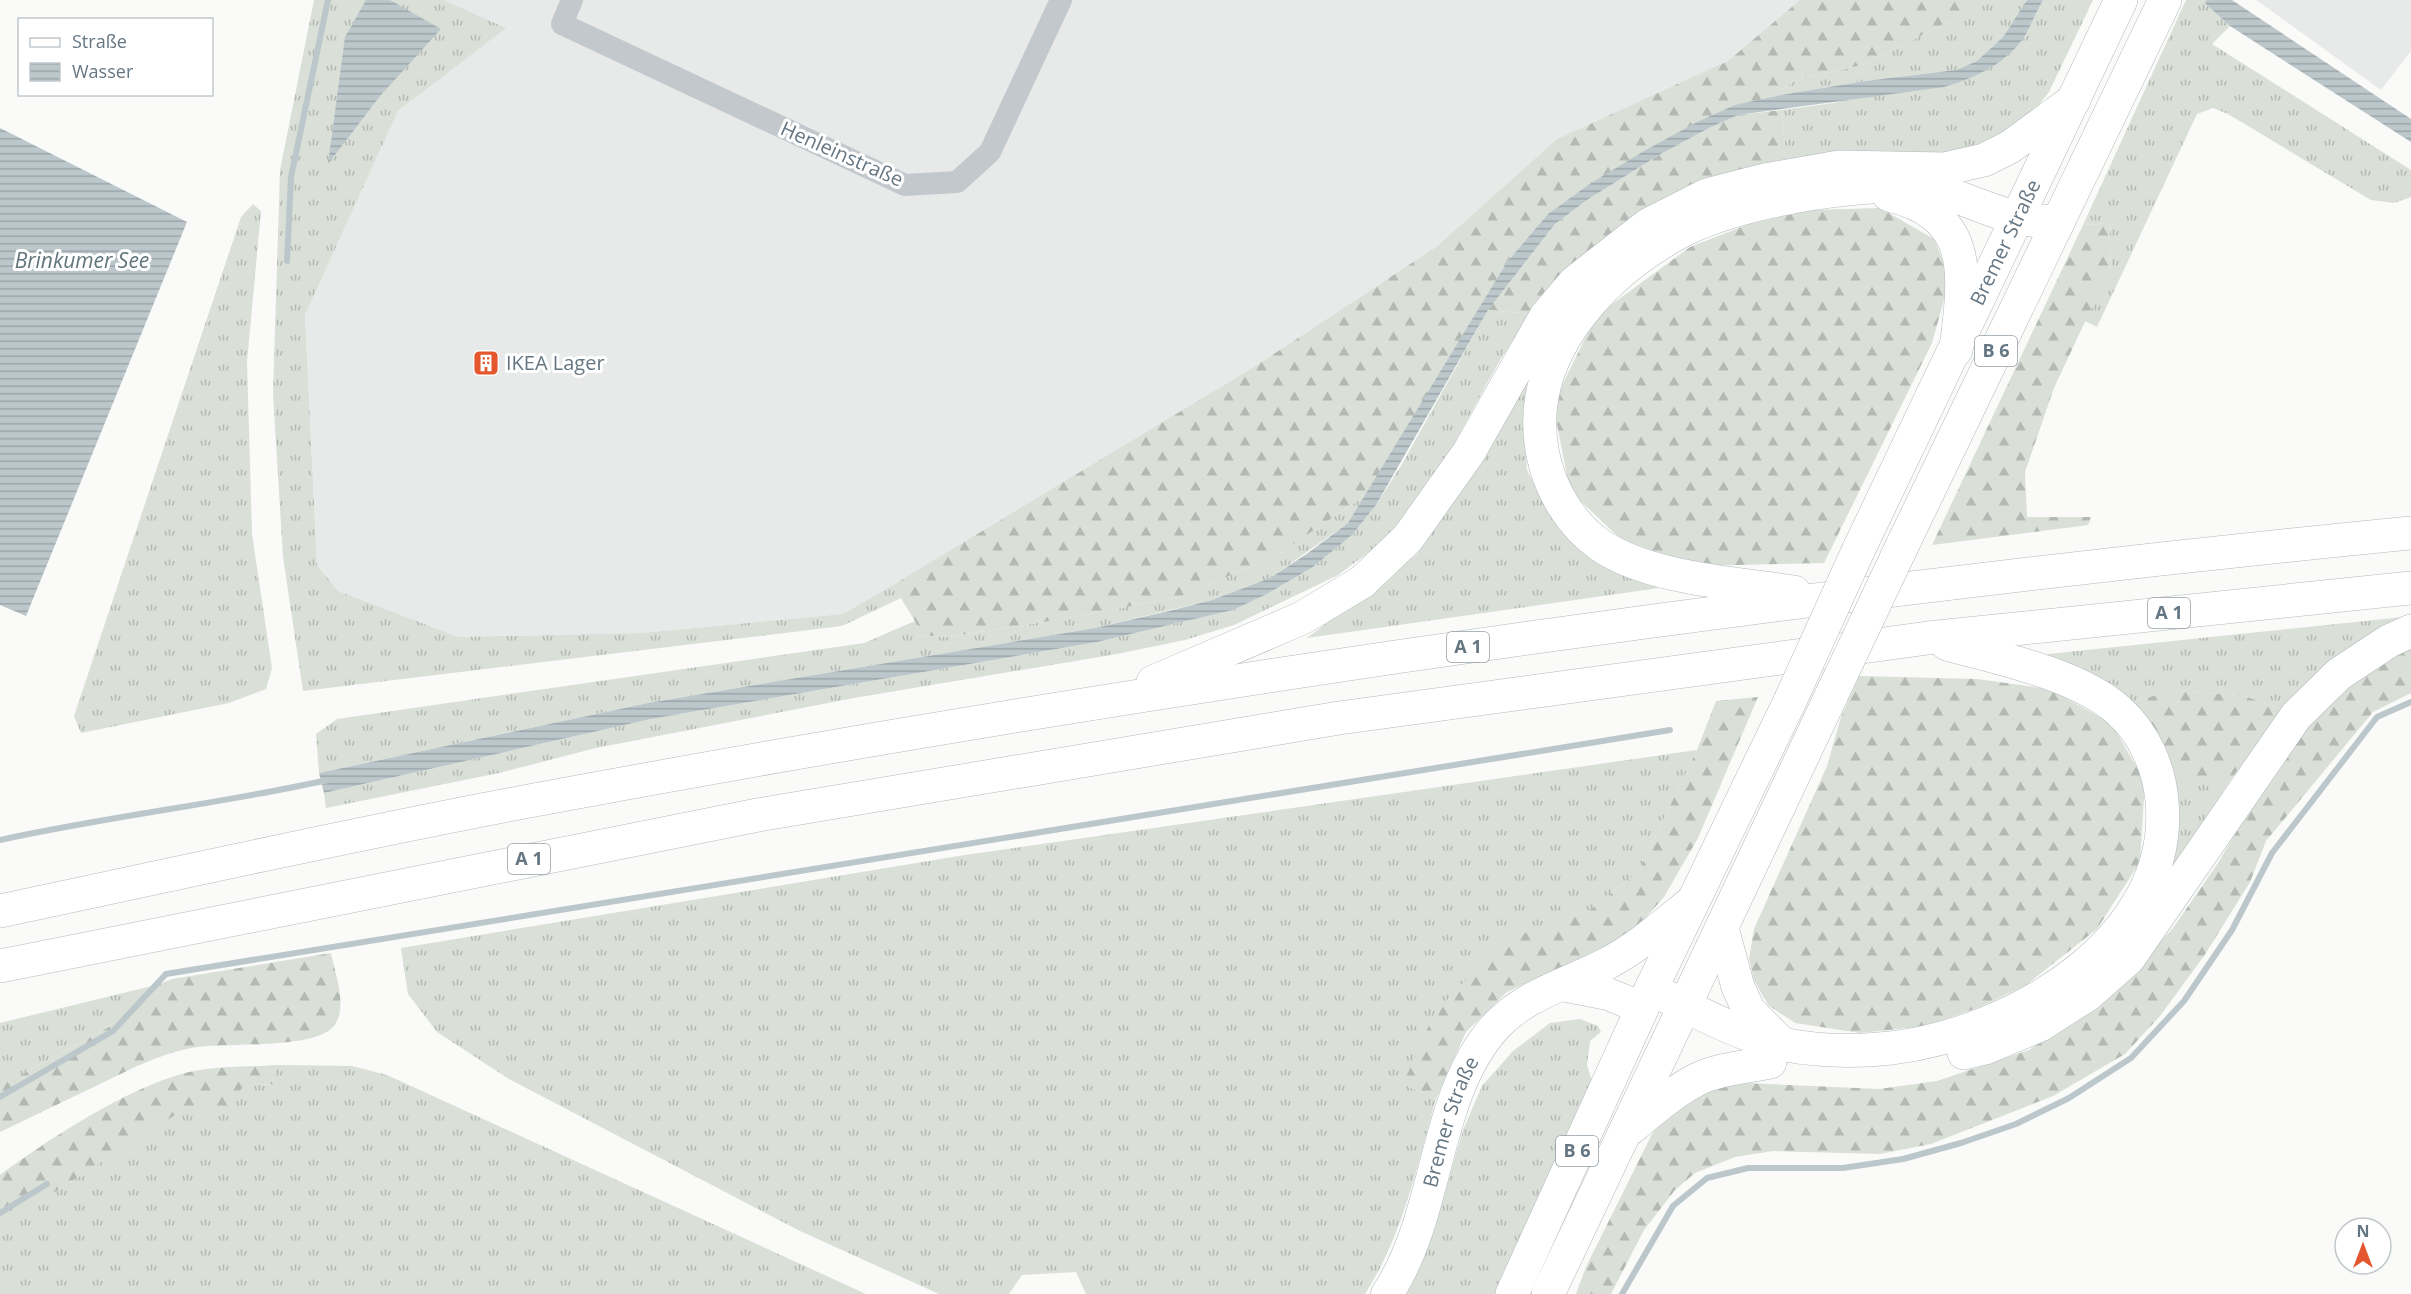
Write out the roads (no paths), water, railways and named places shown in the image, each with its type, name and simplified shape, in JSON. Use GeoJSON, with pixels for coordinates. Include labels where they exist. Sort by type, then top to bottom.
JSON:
{"type":"FeatureCollection","features":[{"type":"Feature","properties":{"kind":"main road","name":"Bremer Straße"},"geometry":{"type":"LineString","coordinates":[[1694,900],[2121,0]]}},
{"type":"Feature","properties":{"kind":"main road","name":"Bremer Straße"},"geometry":{"type":"LineString","coordinates":[[1722,928],[1902,546],[2165,0]]}},
{"type":"Feature","properties":{"kind":"main road"},"geometry":{"type":"LineString","coordinates":[[1108,702],[1302,618],[1362,582],[1408,538],[1469,452],[1546,316],[1575,282],[1648,225],[1707,195],[1765,180],[1839,167],[1944,169],[1984,160],[2010,147],[2074,100]]}},
{"type":"Feature","properties":{"kind":"main road"},"geometry":{"type":"LineString","coordinates":[[1944,169],[2022,209],[2058,222]]}},
{"type":"Feature","properties":{"kind":"main road"},"geometry":{"type":"LineString","coordinates":[[1829,597],[1662,572],[1615,554],[1597,543],[1576,523],[1559,498],[1545,465],[1541,444],[1540,419],[1547,373],[1564,337],[1599,292],[1627,268],[1676,234],[1739,210],[1797,196],[1882,187],[1924,188],[2022,209]]}},
{"type":"Feature","properties":{"kind":"main road"},"geometry":{"type":"LineString","coordinates":[[1851,190],[1892,195],[1935,216],[1945,226],[1953,239],[1963,271],[1956,350]]}},
{"type":"Feature","properties":{"kind":"main road","name":"A 1"},"geometry":{"type":"LineString","coordinates":[[0,910],[521,803],[750,761],[1334,666],[1829,597],[2411,533]]}},
{"type":"Feature","properties":{"kind":"main road","name":"A 1"},"geometry":{"type":"LineString","coordinates":[[0,966],[758,814],[1339,718],[1928,638],[2411,588]]}},
{"type":"Feature","properties":{"kind":"main road"},"geometry":{"type":"LineString","coordinates":[[1647,999],[1680,1015],[1751,1036],[1798,1068],[1841,1071],[1882,1070],[1923,1064],[1985,1048],[2040,1025],[2087,995],[2129,958],[2296,716],[2339,674],[2389,642],[2411,632]]}},
{"type":"Feature","properties":{"kind":"main road"},"geometry":{"type":"LineString","coordinates":[[1623,1135],[1666,1098],[1697,1080],[1775,1053],[1816,1048],[1889,1048],[1925,1042],[1992,1020],[2038,997],[2079,970],[2116,936],[2141,900],[2158,858],[2164,819],[2160,778],[2143,740],[2117,709],[2086,689],[2007,660],[1928,638]]}},
{"type":"Feature","properties":{"kind":"main road","name":"B 6"},"geometry":{"type":"LineString","coordinates":[[1512,1294],[1694,900]]}},
{"type":"Feature","properties":{"kind":"main road"},"geometry":{"type":"LineString","coordinates":[[1722,928],[1738,987],[1749,1011],[1775,1053]]}},
{"type":"Feature","properties":{"kind":"main road","name":"B 6"},"geometry":{"type":"LineString","coordinates":[[1548,1294],[1722,928]]}},
{"type":"Feature","properties":{"kind":"street","name":"Henleinstraße"},"geometry":{"type":"LineString","coordinates":[[572,0],[562,24],[905,185],[957,182],[990,152],[1061,0]]}},
{"type":"Feature","properties":{"kind":"street","name":"Bremer Straße"},"geometry":{"type":"LineString","coordinates":[[1387,1294],[1406,1259],[1419,1228],[1452,1108],[1472,1061],[1494,1028],[1512,1010],[1537,995],[1608,963],[1647,938],[1694,900]]}},
{"type":"Feature","properties":{"kind":"street","name":"Bremer Straße"},"geometry":{"type":"LineString","coordinates":[[1573,980],[1615,976],[1647,999]]}},
{"type":"Feature","properties":{"kind":"water"},"geometry":{"type":"Polygon","coordinates":[[[366,0],[390,0],[441,29],[380,96],[328,164],[345,37],[366,0]]]}},
{"type":"Feature","properties":{"kind":"water"},"geometry":{"type":"Polygon","coordinates":[[[2027,0],[2043,0],[2026,34],[2010,53],[1979,74],[1944,87],[1738,115],[1659,155],[1587,200],[1555,224],[1488,310],[1376,505],[1352,535],[1313,567],[1267,594],[1233,610],[1097,642],[651,719],[324,793],[319,773],[648,703],[1095,628],[1212,600],[1270,578],[1348,523],[1507,262],[1548,214],[1588,185],[1644,151],[1699,121],[1735,105],[1865,81],[1956,70],[1977,61],[2003,37],[2027,0]]]}},
{"type":"Feature","properties":{"kind":"water"},"geometry":{"type":"Polygon","coordinates":[[[2207,0],[2232,0],[2411,119],[2411,142],[2230,26],[2205,3],[2207,0]]]}},
{"type":"Feature","properties":{"kind":"water","name":"Brinkumer See"},"geometry":{"type":"Polygon","coordinates":[[[0,128],[187,222],[26,616],[0,605],[0,128]]]}},
{"type":"Feature","properties":{"kind":"waterway"},"geometry":{"type":"LineString","coordinates":[[287,261],[291,177],[328,0]]}},
{"type":"Feature","properties":{"kind":"waterway"},"geometry":{"type":"LineString","coordinates":[[1622,1294],[1673,1206],[1707,1178],[1748,1168],[1843,1168],[1903,1159],[1961,1143],[2016,1124],[2069,1098],[2131,1058],[2184,1001],[2232,930],[2272,853],[2377,717],[2411,702]]}},
{"type":"Feature","properties":{"kind":"waterway"},"geometry":{"type":"LineString","coordinates":[[0,1097],[113,1031],[166,974],[1670,730]]}},
{"type":"Feature","properties":{"kind":"waterway"},"geometry":{"type":"LineString","coordinates":[[0,840],[328,780]]}},
{"type":"Feature","properties":{"kind":"waterway"},"geometry":{"type":"LineString","coordinates":[[0,1213],[47,1184]]}},
{"type":"Feature","properties":{"kind":"place","name":"IKEA Lager"},"geometry":{"type":"Point","coordinates":[486,363]}}]}
